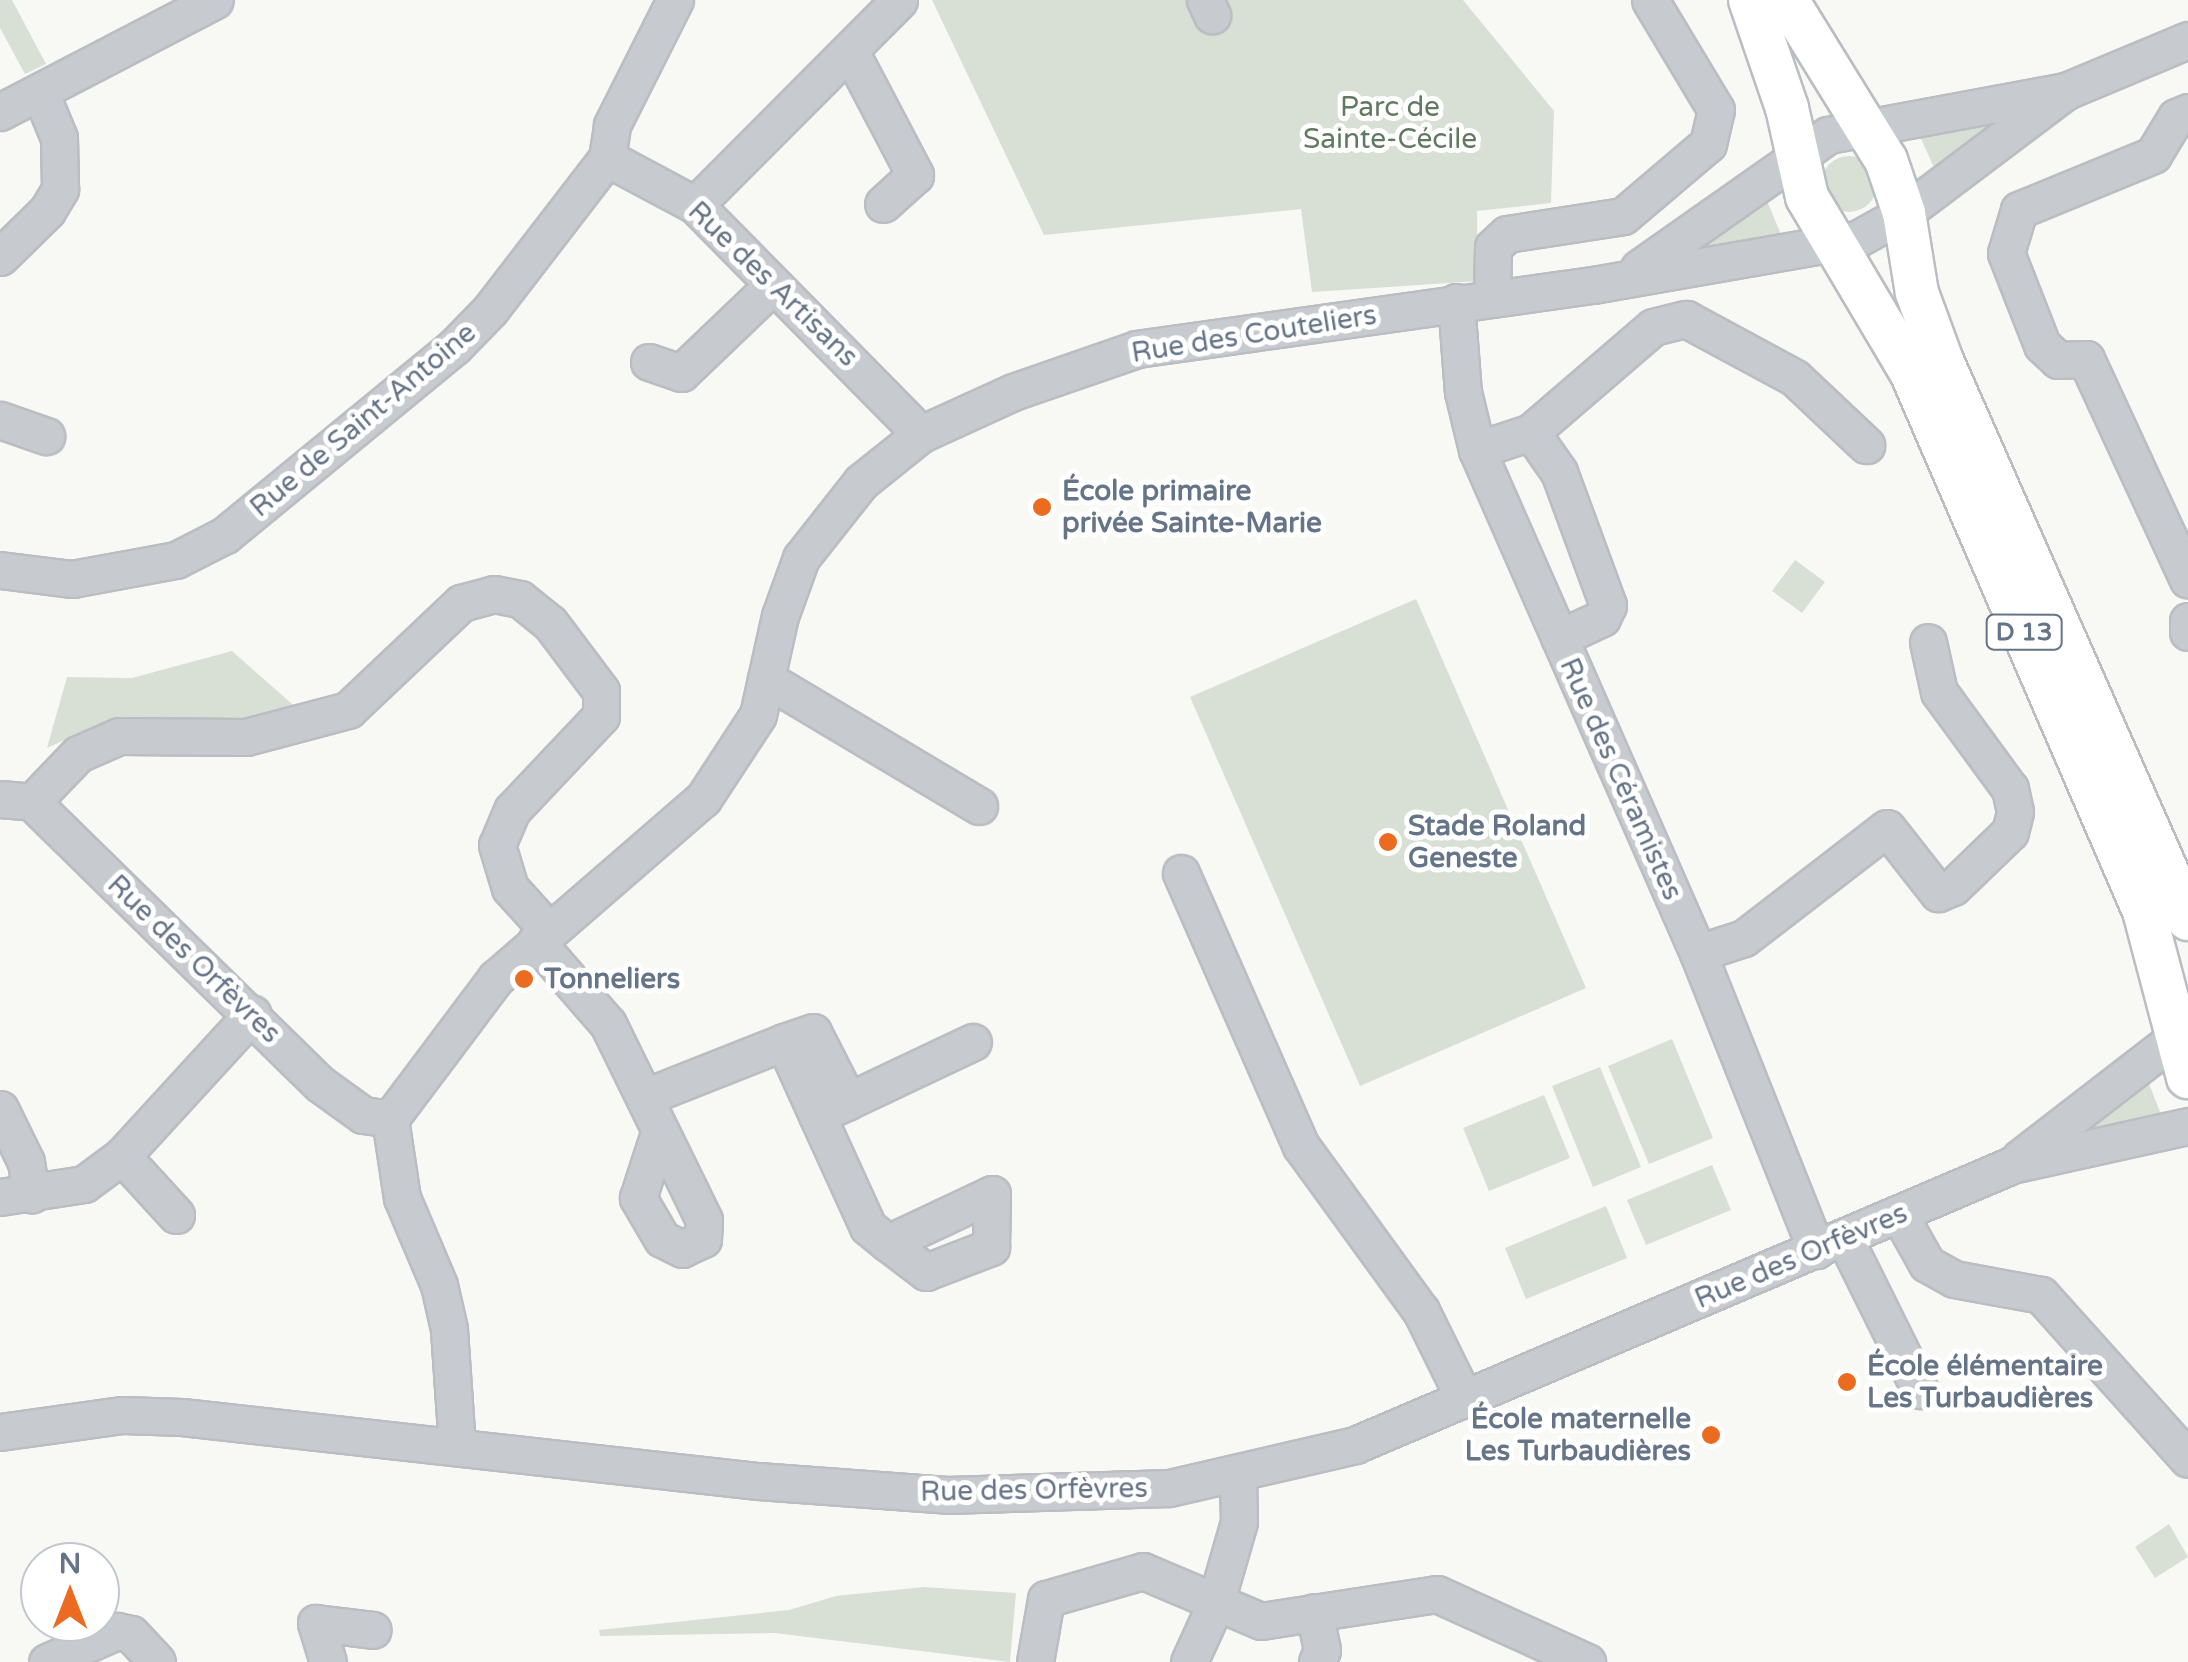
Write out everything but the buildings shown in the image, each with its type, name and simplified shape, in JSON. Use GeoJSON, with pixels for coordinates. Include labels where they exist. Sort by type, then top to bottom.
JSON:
{"type":"FeatureCollection","features":[{"type":"Feature","properties":{"kind":"main road","name":"D 13"},"geometry":{"type":"LineString","coordinates":[[1750,0],[1786,108],[1807,197],[1919,390],[2144,911],[2182,1032],[2188,1077]]}},
{"type":"Feature","properties":{"kind":"main road","name":"D 13"},"geometry":{"type":"LineString","coordinates":[[1787,0],[1886,160],[1904,214],[1917,293],[1942,362],[2188,919]]}},
{"type":"Feature","properties":{"kind":"street"},"geometry":{"type":"LineString","coordinates":[[0,112],[215,0]]}},
{"type":"Feature","properties":{"kind":"street","name":"Rue de Saint-Antoine"},"geometry":{"type":"LineString","coordinates":[[0,570],[72,579],[176,560],[226,535],[454,347],[490,310],[606,158],[612,125],[675,0]]}},
{"type":"Feature","properties":{"kind":"street"},"geometry":{"type":"LineString","coordinates":[[695,205],[899,0]]}},
{"type":"Feature","properties":{"kind":"street"},"geometry":{"type":"LineString","coordinates":[[1492,299],[1492,248],[1507,234],[1623,216],[1708,144],[1716,110],[1650,0]]}},
{"type":"Feature","properties":{"kind":"street"},"geometry":{"type":"LineString","coordinates":[[2066,91],[2188,40]]}},
{"type":"Feature","properties":{"kind":"street"},"geometry":{"type":"LineString","coordinates":[[850,53],[915,174],[883,204]]}},
{"type":"Feature","properties":{"kind":"street","name":"Rue des Couteliers"},"geometry":{"type":"LineString","coordinates":[[1626,276],[1828,135],[2066,91]]}},
{"type":"Feature","properties":{"kind":"street","name":"Rue des Couteliers"},"geometry":{"type":"LineString","coordinates":[[390,1119],[496,978],[703,799],[744,742],[801,558],[861,482],[921,434],[1012,392],[1137,350],[1492,299],[1834,244],[1869,235],[1904,214],[2066,91]]}},
{"type":"Feature","properties":{"kind":"street"},"geometry":{"type":"LineString","coordinates":[[0,256],[48,211],[60,189],[59,138],[40,92]]}},
{"type":"Feature","properties":{"kind":"street"},"geometry":{"type":"LineString","coordinates":[[2188,112],[2176,118],[2153,155],[2019,210],[2006,253],[2042,345],[2058,360],[2086,359],[2188,580]]}},
{"type":"Feature","properties":{"kind":"street","name":"Rue des Artisans"},"geometry":{"type":"LineString","coordinates":[[606,158],[695,205],[921,434]]}},
{"type":"Feature","properties":{"kind":"street"},"geometry":{"type":"LineString","coordinates":[[648,362],[681,374],[774,285]]}},
{"type":"Feature","properties":{"kind":"street","name":"Rue des Céramistes"},"geometry":{"type":"LineString","coordinates":[[1456,302],[1463,392],[1477,450],[1830,1244],[1920,1390]]}},
{"type":"Feature","properties":{"kind":"street"},"geometry":{"type":"LineString","coordinates":[[1477,450],[1531,432],[1653,327],[1686,319],[1796,378],[1866,445]]}},
{"type":"Feature","properties":{"kind":"street"},"geometry":{"type":"LineString","coordinates":[[0,420],[46,436]]}},
{"type":"Feature","properties":{"kind":"street"},"geometry":{"type":"LineString","coordinates":[[1531,432],[1560,472],[1608,605],[1602,618],[1559,638]]}},
{"type":"Feature","properties":{"kind":"street"},"geometry":{"type":"LineString","coordinates":[[16,801],[78,754],[120,736],[246,738],[348,710],[461,603],[494,594],[520,599],[550,623],[601,691],[601,716],[512,810],[497,845],[510,888],[608,1024],[659,1133]]}},
{"type":"Feature","properties":{"kind":"street"},"geometry":{"type":"LineString","coordinates":[[2188,622],[2188,632]]}},
{"type":"Feature","properties":{"kind":"street"},"geometry":{"type":"LineString","coordinates":[[1698,954],[1744,938],[1887,828],[1938,893],[1953,887],[2010,832],[2015,812],[2010,788],[1939,692],[1928,642]]}},
{"type":"Feature","properties":{"kind":"street"},"geometry":{"type":"LineString","coordinates":[[766,679],[978,806]]}},
{"type":"Feature","properties":{"kind":"street","name":"Rue des Orfèvres"},"geometry":{"type":"LineString","coordinates":[[16,801],[252,1014],[320,1084],[364,1115],[390,1119]]}},
{"type":"Feature","properties":{"kind":"street"},"geometry":{"type":"LineString","coordinates":[[1181,874],[1301,1146],[1421,1311],[1465,1400]]}},
{"type":"Feature","properties":{"kind":"street"},"geometry":{"type":"LineString","coordinates":[[0,1109],[26,1162],[15,1196],[84,1184],[122,1156],[252,1014]]}},
{"type":"Feature","properties":{"kind":"street"},"geometry":{"type":"LineString","coordinates":[[645,1096],[813,1032],[868,1228],[888,1243]]}},
{"type":"Feature","properties":{"kind":"street","name":"Rue des Orfèvres"},"geometry":{"type":"LineString","coordinates":[[2012,1165],[2182,1032]]}},
{"type":"Feature","properties":{"kind":"street"},"geometry":{"type":"LineString","coordinates":[[832,1108],[973,1042]]}},
{"type":"Feature","properties":{"kind":"street"},"geometry":{"type":"LineString","coordinates":[[390,1119],[402,1198],[433,1268],[449,1329],[457,1447]]}},
{"type":"Feature","properties":{"kind":"street","name":"Rue des Orfèvres"},"geometry":{"type":"LineString","coordinates":[[0,1432],[123,1414],[947,1495],[1071,1496],[1238,1478],[1355,1445],[2012,1165],[2188,1126]]}},
{"type":"Feature","properties":{"kind":"street"},"geometry":{"type":"LineString","coordinates":[[122,1156],[176,1215]]}},
{"type":"Feature","properties":{"kind":"street"},"geometry":{"type":"LineString","coordinates":[[1899,1214],[1927,1264],[1954,1279],[2041,1295],[2188,1458]]}},
{"type":"Feature","properties":{"kind":"street"},"geometry":{"type":"LineString","coordinates":[[1189,1662],[1215,1605],[1239,1522],[1238,1478]]}},
{"type":"Feature","properties":{"kind":"street"},"geometry":{"type":"LineString","coordinates":[[1035,1662],[1046,1598],[1143,1571],[1215,1605],[1261,1620],[1437,1594],[1586,1662]]}},
{"type":"Feature","properties":{"kind":"street"},"geometry":{"type":"LineString","coordinates":[[1314,1612],[1322,1650],[1317,1662]]}},
{"type":"Feature","properties":{"kind":"street"},"geometry":{"type":"LineString","coordinates":[[328,1662],[316,1623],[372,1630]]}},
{"type":"Feature","properties":{"kind":"street"},"geometry":{"type":"LineString","coordinates":[[46,1662],[117,1631],[132,1634],[157,1662]]}},
{"type":"Feature","properties":{"kind":"green space"},"geometry":{"type":"Polygon","coordinates":[[[0,0],[12,0],[46,64],[25,74],[0,28],[0,0]]]}},
{"type":"Feature","properties":{"kind":"green space","name":"Parc de Sainte-Cécile"},"geometry":{"type":"Polygon","coordinates":[[[932,0],[1463,0],[1554,111],[1551,203],[1477,211],[1478,281],[1312,292],[1301,209],[1044,235],[932,0]]]}},
{"type":"Feature","properties":{"kind":"green space"},"geometry":{"type":"Polygon","coordinates":[[[2028,104],[1936,172],[1917,130],[2028,104]]]}},
{"type":"Feature","properties":{"kind":"green space"},"geometry":{"type":"Polygon","coordinates":[[[1849,156],[1869,164],[1877,184],[1869,204],[1849,212],[1829,204],[1821,184],[1829,164],[1849,156]]]}},
{"type":"Feature","properties":{"kind":"green space"},"geometry":{"type":"Polygon","coordinates":[[[1764,194],[1783,239],[1683,255],[1764,194]]]}},
{"type":"Feature","properties":{"kind":"green space"},"geometry":{"type":"Polygon","coordinates":[[[1795,560],[1825,582],[1802,613],[1772,591],[1795,560]]]}},
{"type":"Feature","properties":{"kind":"green space","name":"Stade Roland Geneste"},"geometry":{"type":"Polygon","coordinates":[[[1416,599],[1586,988],[1360,1086],[1190,697],[1416,599]]]}},
{"type":"Feature","properties":{"kind":"green space"},"geometry":{"type":"Polygon","coordinates":[[[232,651],[300,711],[232,721],[106,721],[47,748],[67,677],[132,678],[232,651]]]}},
{"type":"Feature","properties":{"kind":"green space"},"geometry":{"type":"Polygon","coordinates":[[[1672,1039],[1713,1138],[1649,1164],[1608,1066],[1672,1039]]]}},
{"type":"Feature","properties":{"kind":"green space"},"geometry":{"type":"Polygon","coordinates":[[[1600,1067],[1641,1167],[1593,1187],[1552,1086],[1600,1067]]]}},
{"type":"Feature","properties":{"kind":"green space"},"geometry":{"type":"Polygon","coordinates":[[[2146,1076],[2162,1117],[2063,1141],[2146,1076]]]}},
{"type":"Feature","properties":{"kind":"green space"},"geometry":{"type":"Polygon","coordinates":[[[1544,1095],[1570,1158],[1489,1191],[1463,1128],[1544,1095]]]}},
{"type":"Feature","properties":{"kind":"green space"},"geometry":{"type":"Polygon","coordinates":[[[1712,1165],[1731,1210],[1646,1245],[1627,1200],[1712,1165]]]}},
{"type":"Feature","properties":{"kind":"green space"},"geometry":{"type":"Polygon","coordinates":[[[1606,1206],[1627,1258],[1526,1299],[1505,1248],[1606,1206]]]}},
{"type":"Feature","properties":{"kind":"green space"},"geometry":{"type":"Polygon","coordinates":[[[2169,1524],[2188,1557],[2155,1578],[2135,1547],[2169,1524]]]}},
{"type":"Feature","properties":{"kind":"green space"},"geometry":{"type":"Polygon","coordinates":[[[924,1587],[1016,1593],[1010,1662],[775,1633],[600,1636],[599,1630],[789,1610],[836,1596],[924,1587]]]}},
{"type":"Feature","properties":{"kind":"place","name":"École primaire privée Sainte-Marie"},"geometry":{"type":"Point","coordinates":[1042,507]}},
{"type":"Feature","properties":{"kind":"place","name":"Stade Roland Geneste"},"geometry":{"type":"Point","coordinates":[1388,842]}},
{"type":"Feature","properties":{"kind":"place","name":"Tonneliers"},"geometry":{"type":"Point","coordinates":[524,979]}},
{"type":"Feature","properties":{"kind":"place","name":"École élémentaire Les Turbaudières"},"geometry":{"type":"Point","coordinates":[1847,1382]}},
{"type":"Feature","properties":{"kind":"place","name":"École maternelle Les Turbaudières"},"geometry":{"type":"Point","coordinates":[1711,1435]}}]}
